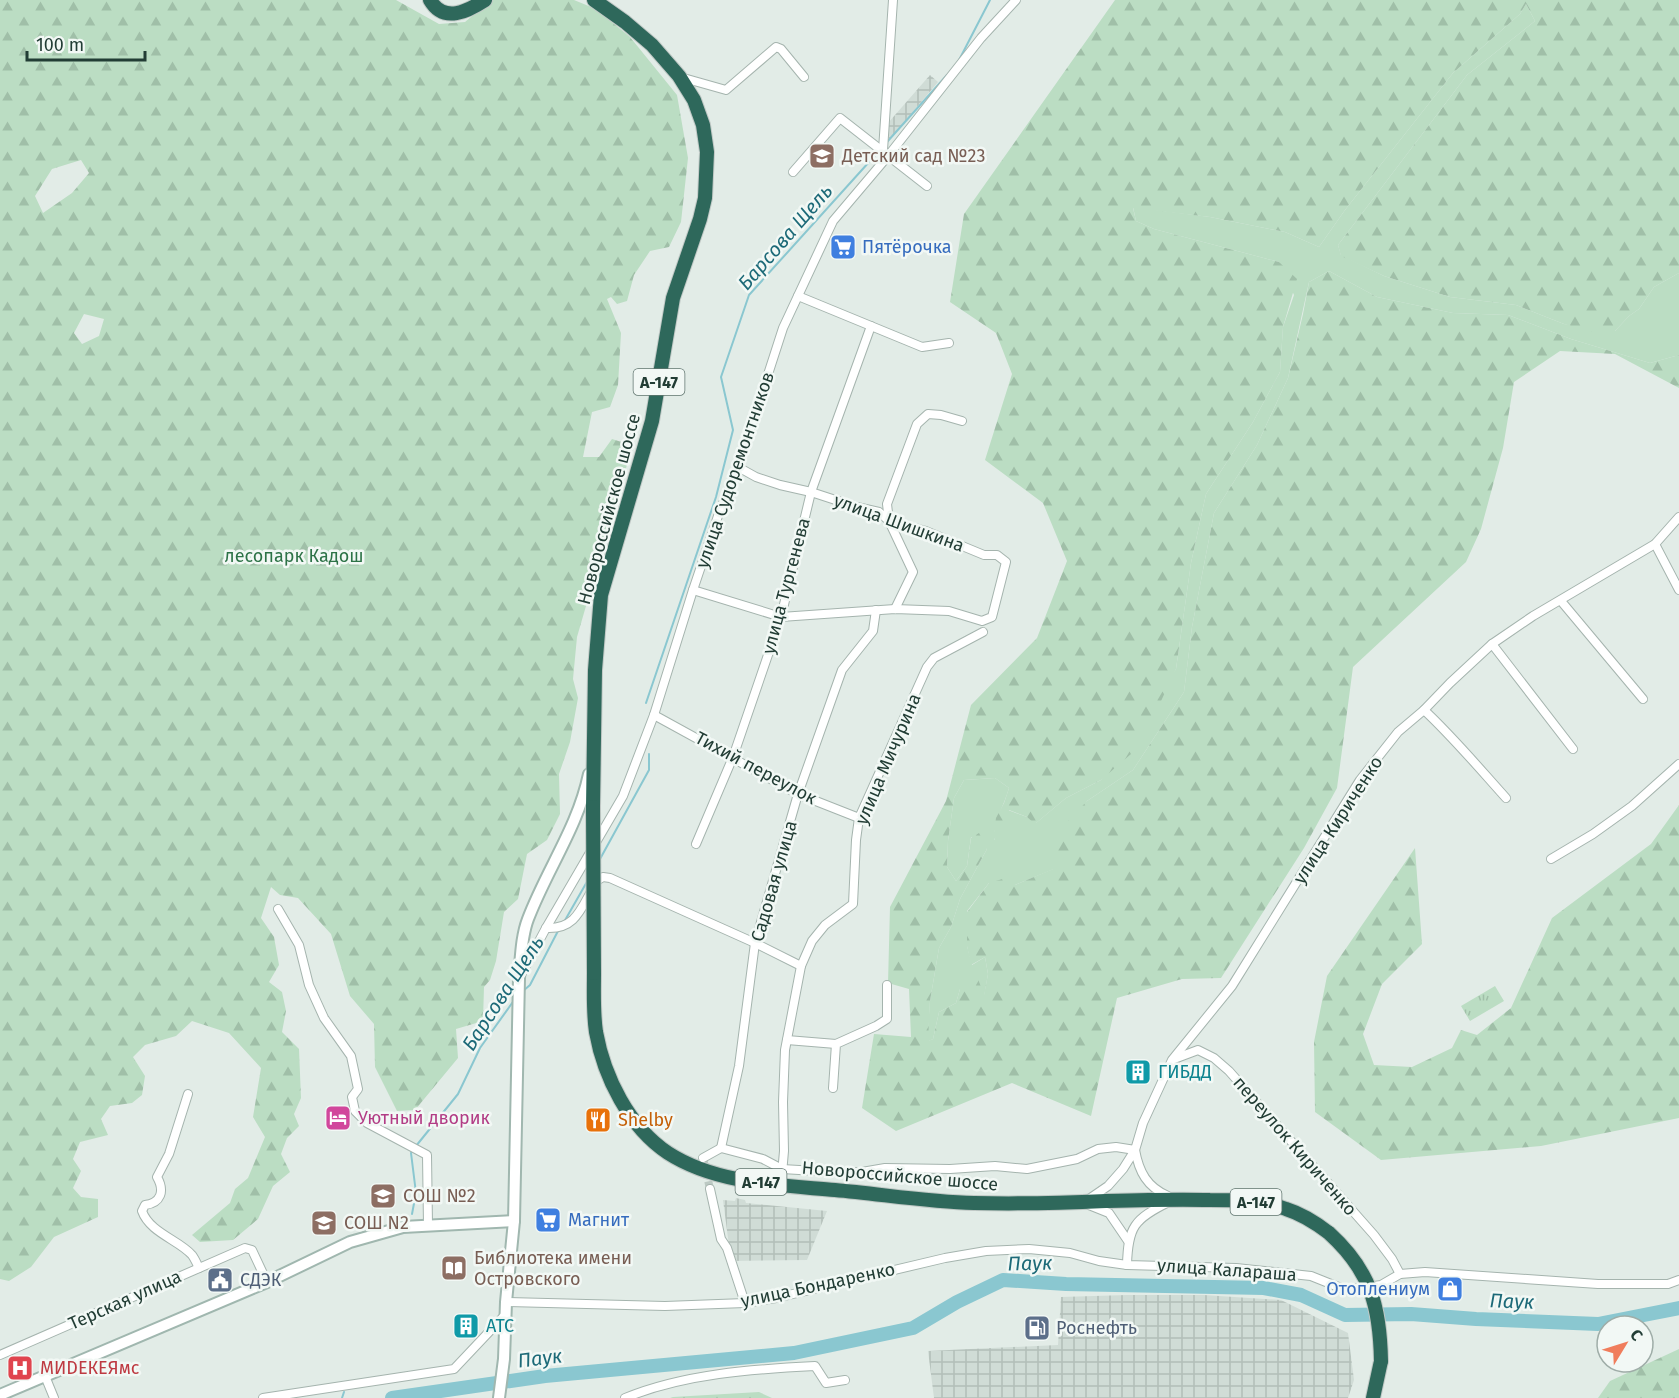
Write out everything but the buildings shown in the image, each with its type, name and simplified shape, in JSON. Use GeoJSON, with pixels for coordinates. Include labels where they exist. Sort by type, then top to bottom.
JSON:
{"type":"FeatureCollection","features":[{"type":"Feature","properties":{"kind":"highway"},"geometry":{"type":"LineString","coordinates":[[430,0],[443,12],[453,14],[467,11],[485,0]]}},
{"type":"Feature","properties":{"kind":"highway","name":"Новороссийское шоссе"},"geometry":{"type":"LineString","coordinates":[[594,0],[652,45],[679,76],[694,100],[704,125],[707,152],[705,198],[673,298],[652,421],[600,595],[593,756],[594,973],[596,1030],[602,1059],[614,1089],[627,1111],[643,1131],[667,1152],[688,1164],[736,1178],[782,1185],[972,1203],[1175,1199],[1257,1202],[1302,1215],[1329,1233],[1353,1258],[1372,1294],[1380,1321],[1381,1361],[1373,1398]]}},
{"type":"Feature","properties":{"kind":"main road","name":"Новороссийское шоссе"},"geometry":{"type":"LineString","coordinates":[[499,1398],[514,1221],[519,981],[527,921],[584,797],[593,756]]}},
{"type":"Feature","properties":{"kind":"main road"},"geometry":{"type":"LineString","coordinates":[[0,1395],[267,1281],[350,1242],[393,1229],[514,1221]]}},
{"type":"Feature","properties":{"kind":"street"},"geometry":{"type":"LineString","coordinates":[[886,153],[893,0]]}},
{"type":"Feature","properties":{"kind":"street","name":"улица Судоремонтников"},"geometry":{"type":"LineString","coordinates":[[519,981],[546,928],[623,796],[654,715],[693,590],[719,513],[738,467],[783,328],[834,221],[886,153],[981,38],[1016,0]]}},
{"type":"Feature","properties":{"kind":"street"},"geometry":{"type":"LineString","coordinates":[[679,76],[726,90],[776,47],[782,49],[804,77]]}},
{"type":"Feature","properties":{"kind":"street"},"geometry":{"type":"LineString","coordinates":[[793,172],[840,118],[927,186]]}},
{"type":"Feature","properties":{"kind":"street"},"geometry":{"type":"LineString","coordinates":[[798,296],[922,347],[949,343]]}},
{"type":"Feature","properties":{"kind":"street","name":"улица Тургенева"},"geometry":{"type":"LineString","coordinates":[[696,844],[733,757],[781,617],[811,492],[871,326]]}},
{"type":"Feature","properties":{"kind":"street"},"geometry":{"type":"LineString","coordinates":[[693,590],[781,617],[895,609],[913,572],[889,521],[887,504],[917,423],[928,414],[962,421]]}},
{"type":"Feature","properties":{"kind":"street","name":"улица Шишкина"},"geometry":{"type":"LineString","coordinates":[[738,467],[756,477],[879,512],[889,521],[926,531],[984,555],[997,555],[1006,562],[992,617],[982,621],[948,611],[895,609]]}},
{"type":"Feature","properties":{"kind":"street","name":"улица Кириченко"},"geometry":{"type":"LineString","coordinates":[[1082,1202],[1108,1186],[1123,1169],[1135,1150],[1143,1123],[1172,1060],[1232,986],[1360,780],[1398,732],[1492,644],[1533,616],[1655,544],[1679,517]]}},
{"type":"Feature","properties":{"kind":"street"},"geometry":{"type":"LineString","coordinates":[[1655,544],[1679,590]]}},
{"type":"Feature","properties":{"kind":"street"},"geometry":{"type":"LineString","coordinates":[[1561,601],[1643,699]]}},
{"type":"Feature","properties":{"kind":"street","name":"Садовая улица"},"geometry":{"type":"LineString","coordinates":[[721,1148],[739,1066],[755,943],[798,794],[842,670],[873,631],[876,610]]}},
{"type":"Feature","properties":{"kind":"street","name":"улица Мичурина"},"geometry":{"type":"LineString","coordinates":[[782,1185],[787,1040],[801,966],[812,941],[825,925],[853,904],[859,818],[927,667],[934,658],[983,632]]}},
{"type":"Feature","properties":{"kind":"street"},"geometry":{"type":"LineString","coordinates":[[1492,644],[1573,749]]}},
{"type":"Feature","properties":{"kind":"street"},"geometry":{"type":"LineString","coordinates":[[1424,710],[1450,735],[1506,798]]}},
{"type":"Feature","properties":{"kind":"street","name":"Тихий переулок"},"geometry":{"type":"LineString","coordinates":[[654,715],[798,794],[859,818]]}},
{"type":"Feature","properties":{"kind":"street"},"geometry":{"type":"LineString","coordinates":[[1551,859],[1593,834],[1632,806],[1679,764]]}},
{"type":"Feature","properties":{"kind":"street"},"geometry":{"type":"LineString","coordinates":[[546,928],[569,925],[576,918],[595,886],[603,877],[610,878],[801,966]]}},
{"type":"Feature","properties":{"kind":"street"},"geometry":{"type":"LineString","coordinates":[[278,909],[299,945],[309,985],[324,1018],[351,1056],[358,1089],[352,1097],[355,1111],[367,1123],[427,1155],[428,1225]]}},
{"type":"Feature","properties":{"kind":"street"},"geometry":{"type":"LineString","coordinates":[[787,1040],[836,1044],[876,1026],[886,1019],[888,985]]}},
{"type":"Feature","properties":{"kind":"street"},"geometry":{"type":"LineString","coordinates":[[833,1088],[836,1044]]}},
{"type":"Feature","properties":{"kind":"street","name":"переулок Кириченко"},"geometry":{"type":"LineString","coordinates":[[1172,1060],[1198,1050],[1214,1058],[1229,1071],[1374,1235],[1400,1274]]}},
{"type":"Feature","properties":{"kind":"street"},"geometry":{"type":"LineString","coordinates":[[188,1094],[169,1154],[157,1177],[161,1184],[160,1198],[154,1203],[145,1205],[142,1211],[145,1219],[157,1230],[192,1255],[200,1268]]}},
{"type":"Feature","properties":{"kind":"street"},"geometry":{"type":"LineString","coordinates":[[703,1158],[721,1148],[763,1159],[782,1169],[862,1172],[885,1168],[995,1166],[1027,1169],[1077,1159],[1098,1149],[1116,1147],[1135,1150],[1144,1179],[1158,1191],[1175,1199]]}},
{"type":"Feature","properties":{"kind":"street"},"geometry":{"type":"LineString","coordinates":[[710,1189],[721,1239],[727,1248],[745,1303]]}},
{"type":"Feature","properties":{"kind":"street"},"geometry":{"type":"LineString","coordinates":[[1127,1265],[1128,1240],[1141,1218],[1175,1199]]}},
{"type":"Feature","properties":{"kind":"street"},"geometry":{"type":"LineString","coordinates":[[1082,1202],[1109,1213],[1119,1224],[1128,1240]]}},
{"type":"Feature","properties":{"kind":"street","name":"Терская улица"},"geometry":{"type":"LineString","coordinates":[[0,1355],[245,1248],[252,1250],[267,1281]]}},
{"type":"Feature","properties":{"kind":"street","name":"улица Бондаренко"},"geometry":{"type":"LineString","coordinates":[[506,1302],[665,1306],[745,1303],[776,1298],[945,1258],[987,1251],[1043,1250],[1127,1265]]}},
{"type":"Feature","properties":{"kind":"street","name":"улица Калараша"},"geometry":{"type":"LineString","coordinates":[[1127,1265],[1236,1268],[1311,1276],[1346,1290],[1381,1285],[1400,1274],[1425,1272],[1628,1285],[1668,1284],[1679,1280]]}},
{"type":"Feature","properties":{"kind":"street"},"geometry":{"type":"LineString","coordinates":[[263,1398],[454,1369],[505,1315]]}},
{"type":"Feature","properties":{"kind":"street"},"geometry":{"type":"LineString","coordinates":[[625,1398],[648,1388],[711,1376],[777,1368],[815,1366],[826,1383],[845,1380]]}},
{"type":"Feature","properties":{"kind":"street"},"geometry":{"type":"LineString","coordinates":[[45,1376],[54,1398]]}},
{"type":"Feature","properties":{"kind":"shaded area"},"geometry":{"type":"Polygon","coordinates":[[[930,75],[938,82],[890,139],[885,134],[888,123],[930,75]]]}},
{"type":"Feature","properties":{"kind":"shaded area"},"geometry":{"type":"Polygon","coordinates":[[[736,1198],[745,1200],[746,1203],[827,1211],[807,1260],[731,1261],[723,1200],[735,1201],[736,1198]]]}},
{"type":"Feature","properties":{"kind":"shaded area"},"geometry":{"type":"Polygon","coordinates":[[[1204,1295],[1281,1300],[1348,1333],[1354,1380],[1348,1398],[934,1398],[928,1351],[1058,1345],[1061,1297],[1204,1295]]]}},
{"type":"Feature","properties":{"kind":"green space","name":"лесопарк Кадош"},"geometry":{"type":"Polygon","coordinates":[[[0,0],[396,0],[439,24],[465,22],[491,0],[574,0],[596,9],[630,37],[677,95],[688,158],[681,222],[669,247],[650,251],[634,275],[627,301],[617,304],[611,297],[607,299],[621,333],[618,385],[610,407],[592,412],[583,457],[599,457],[612,439],[631,445],[631,451],[577,637],[573,679],[578,698],[570,742],[559,774],[560,814],[547,840],[527,854],[518,899],[504,912],[496,961],[490,980],[484,987],[483,1021],[456,1029],[458,1058],[415,1110],[397,1111],[375,1067],[374,1024],[350,996],[331,934],[298,898],[280,895],[271,887],[261,918],[274,937],[279,965],[269,982],[282,992],[286,1011],[282,1032],[299,1049],[301,1098],[294,1114],[299,1126],[287,1138],[281,1154],[290,1172],[273,1186],[258,1219],[233,1240],[200,1242],[192,1235],[230,1203],[235,1189],[248,1178],[265,1137],[253,1117],[261,1068],[229,1033],[192,1021],[176,1036],[145,1045],[133,1057],[145,1076],[142,1095],[132,1103],[110,1106],[101,1119],[108,1135],[80,1142],[73,1159],[81,1171],[73,1188],[81,1197],[98,1199],[98,1217],[54,1237],[31,1267],[9,1281],[0,1279],[0,0]],[[81,160],[52,169],[35,196],[43,213],[72,193],[89,173],[81,160]],[[84,314],[74,333],[82,344],[99,336],[104,319],[84,314]]]}},
{"type":"Feature","properties":{"kind":"green space"},"geometry":{"type":"Polygon","coordinates":[[[1115,0],[1679,0],[1679,273],[1654,287],[1639,309],[1615,331],[1605,335],[1564,324],[1516,305],[1450,297],[1384,276],[1341,256],[1338,245],[1467,75],[1535,21],[1526,4],[1520,14],[1453,73],[1345,210],[1319,247],[1285,232],[1210,217],[1133,208],[1136,221],[1154,229],[1279,262],[1297,279],[1283,327],[1280,372],[1253,422],[1206,494],[1191,563],[1176,669],[1154,716],[1131,754],[1101,780],[1066,798],[1035,824],[1027,817],[1009,810],[1005,830],[993,840],[996,818],[1009,788],[995,778],[964,780],[954,798],[947,867],[956,881],[967,866],[971,838],[979,833],[987,849],[960,899],[951,927],[939,948],[930,1001],[928,1041],[933,1039],[939,1012],[956,1003],[960,989],[968,975],[978,979],[984,995],[988,974],[985,957],[971,965],[967,946],[967,912],[989,883],[1009,877],[1015,885],[1053,869],[1053,837],[1087,801],[1133,770],[1184,692],[1192,627],[1214,513],[1257,445],[1288,378],[1309,282],[1329,271],[1377,297],[1453,313],[1508,315],[1571,339],[1650,363],[1679,355],[1679,388],[1615,354],[1560,351],[1514,382],[1503,448],[1481,529],[1466,562],[1353,667],[1337,788],[1304,848],[1221,978],[1182,979],[1117,998],[1091,1116],[1012,1083],[896,1131],[862,1108],[874,1034],[911,1037],[909,989],[888,983],[890,907],[946,801],[971,705],[1037,638],[1067,561],[1043,503],[985,460],[1012,374],[996,333],[950,302],[964,214],[1115,0]]]}},
{"type":"Feature","properties":{"kind":"green space"},"geometry":{"type":"Polygon","coordinates":[[[1526,4],[1535,21],[1467,75],[1338,245],[1341,255],[1384,276],[1450,297],[1516,305],[1564,324],[1615,331],[1639,309],[1654,287],[1679,273],[1679,355],[1650,363],[1571,339],[1508,315],[1453,313],[1377,297],[1329,271],[1309,282],[1288,378],[1257,445],[1214,513],[1192,627],[1184,692],[1133,770],[1087,801],[1054,869],[1015,885],[989,883],[967,911],[967,946],[972,965],[985,957],[988,974],[984,997],[960,989],[956,1003],[939,1012],[933,1039],[927,1042],[930,1001],[939,948],[951,927],[960,899],[987,849],[971,837],[967,866],[956,881],[947,867],[954,798],[964,780],[995,778],[1009,788],[997,820],[994,840],[1008,810],[1036,823],[1066,798],[1101,780],[1176,669],[1191,563],[1206,494],[1253,422],[1280,372],[1283,327],[1294,295],[1279,262],[1154,229],[1136,221],[1133,207],[1210,217],[1285,232],[1319,247],[1345,210],[1453,73],[1520,14],[1526,4]]]}},
{"type":"Feature","properties":{"kind":"green space"},"geometry":{"type":"Polygon","coordinates":[[[1679,805],[1679,1118],[1541,1146],[1381,1160],[1315,1112],[1314,1042],[1327,976],[1415,848],[1422,944],[1382,984],[1363,1034],[1374,1065],[1412,1067],[1452,1048],[1461,1030],[1477,1035],[1511,1008],[1552,918],[1651,844],[1679,805]]]}},
{"type":"Feature","properties":{"kind":"green space"},"geometry":{"type":"Polygon","coordinates":[[[1495,986],[1504,1001],[1470,1021],[1461,1006],[1495,986]]]}},
{"type":"Feature","properties":{"kind":"green space"},"geometry":{"type":"Polygon","coordinates":[[[1679,1349],[1679,1398],[1598,1398],[1610,1381],[1625,1374],[1655,1374],[1655,1360],[1679,1349]]]}},
{"type":"Feature","properties":{"kind":"green space"},"geometry":{"type":"Polygon","coordinates":[[[759,1392],[772,1398],[670,1398],[673,1397],[759,1392]]]}},
{"type":"Feature","properties":{"kind":"waterway","name":"Барсова Щель"},"geometry":{"type":"LineString","coordinates":[[957,64],[990,0]]}},
{"type":"Feature","properties":{"kind":"waterway","name":"Барсова Щель"},"geometry":{"type":"LineString","coordinates":[[887,142],[947,75]]}},
{"type":"Feature","properties":{"kind":"waterway","name":"Барсова Щель"},"geometry":{"type":"LineString","coordinates":[[646,703],[716,497],[733,430],[721,377],[749,295],[879,151]]}},
{"type":"Feature","properties":{"kind":"waterway","name":"Барсова Щель"},"geometry":{"type":"LineString","coordinates":[[600,859],[649,770],[649,754]]}},
{"type":"Feature","properties":{"kind":"waterway","name":"Барсова Щель"},"geometry":{"type":"LineString","coordinates":[[564,922],[588,880]]}},
{"type":"Feature","properties":{"kind":"waterway","name":"Барсова Щель"},"geometry":{"type":"LineString","coordinates":[[523,991],[530,985],[559,929]]}},
{"type":"Feature","properties":{"kind":"waterway","name":"Барсова Щель"},"geometry":{"type":"LineString","coordinates":[[416,1146],[458,1094],[480,1048],[515,999]]}},
{"type":"Feature","properties":{"kind":"waterway","name":"Барсова Щель"},"geometry":{"type":"LineString","coordinates":[[412,1214],[416,1193],[411,1153],[413,1150]]}},
{"type":"Feature","properties":{"kind":"waterway","name":"Паук"},"geometry":{"type":"LineString","coordinates":[[392,1398],[545,1376],[794,1353],[913,1328],[957,1302],[1003,1280],[1066,1284],[1264,1288],[1301,1295],[1345,1315],[1411,1314],[1598,1324],[1679,1308]]}},
{"type":"Feature","properties":{"kind":"waterway"},"geometry":{"type":"LineString","coordinates":[[342,1398],[344,1392]]}},
{"type":"Feature","properties":{"kind":"tunnel"},"geometry":{"type":"LineString","coordinates":[[703,1158],[710,1189]]}},
{"type":"Feature","properties":{"kind":"place","name":"Детский сад №23"},"geometry":{"type":"Point","coordinates":[822,156]}},
{"type":"Feature","properties":{"kind":"place","name":"Пятёрочка"},"geometry":{"type":"Point","coordinates":[843,247]}},
{"type":"Feature","properties":{"kind":"place","name":"ГИБДД"},"geometry":{"type":"Point","coordinates":[1138,1072]}},
{"type":"Feature","properties":{"kind":"place","name":"Уютный дворик"},"geometry":{"type":"Point","coordinates":[338,1118]}},
{"type":"Feature","properties":{"kind":"place","name":"Shelby"},"geometry":{"type":"Point","coordinates":[598,1120]}},
{"type":"Feature","properties":{"kind":"place","name":"СОШ №2"},"geometry":{"type":"Point","coordinates":[383,1196]}},
{"type":"Feature","properties":{"kind":"place","name":"Магнит"},"geometry":{"type":"Point","coordinates":[548,1220]}},
{"type":"Feature","properties":{"kind":"place","name":"СОШ N2"},"geometry":{"type":"Point","coordinates":[324,1223]}},
{"type":"Feature","properties":{"kind":"place","name":"Библиотека имени Островского"},"geometry":{"type":"Point","coordinates":[454,1268]}},
{"type":"Feature","properties":{"kind":"place","name":"СДЭК"},"geometry":{"type":"Point","coordinates":[220,1280]}},
{"type":"Feature","properties":{"kind":"place","name":"Отоплениум"},"geometry":{"type":"Point","coordinates":[1450,1289]}},
{"type":"Feature","properties":{"kind":"place","name":"АТС"},"geometry":{"type":"Point","coordinates":[466,1326]}},
{"type":"Feature","properties":{"kind":"place","name":"Роснефть"},"geometry":{"type":"Point","coordinates":[1037,1328]}},
{"type":"Feature","properties":{"kind":"place","name":"МИDЕКЕЯмс"},"geometry":{"type":"Point","coordinates":[20,1368]}}]}
